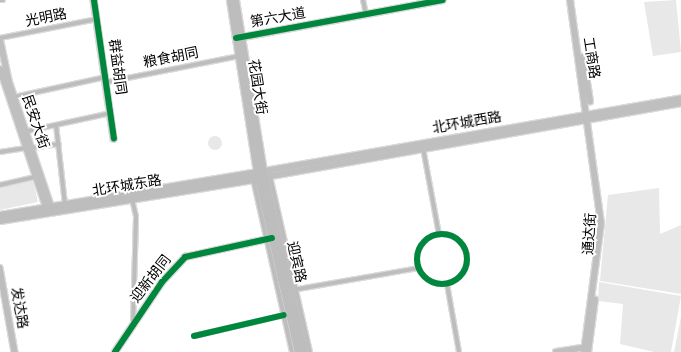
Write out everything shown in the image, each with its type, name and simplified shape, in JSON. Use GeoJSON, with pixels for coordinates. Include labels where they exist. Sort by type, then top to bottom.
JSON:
{"type":"FeatureCollection","features":[{"type":"Feature","properties":{"kind":"main road","name":"花园大街"},"geometry":{"type":"LineString","coordinates":[[230,0],[238,38],[261,176]]}},
{"type":"Feature","properties":{"kind":"main road","name":"花园大街"},"geometry":{"type":"LineString","coordinates":[[235,0],[239,56],[261,176]]}},
{"type":"Feature","properties":{"kind":"main road","name":"工商路"},"geometry":{"type":"LineString","coordinates":[[570,0],[591,116]]}},
{"type":"Feature","properties":{"kind":"main road","name":"工商路"},"geometry":{"type":"LineString","coordinates":[[574,0],[591,116]]}},
{"type":"Feature","properties":{"kind":"main road","name":"民安大街"},"geometry":{"type":"LineString","coordinates":[[0,39],[23,132]]}},
{"type":"Feature","properties":{"kind":"main road","name":"民安大街"},"geometry":{"type":"LineString","coordinates":[[0,69],[2,87],[23,132],[49,209]]}},
{"type":"Feature","properties":{"kind":"main road","name":"北环城西路"},"geometry":{"type":"LineString","coordinates":[[591,116],[681,98]]}},
{"type":"Feature","properties":{"kind":"main road","name":"北环城西路"},"geometry":{"type":"LineString","coordinates":[[261,176],[591,116],[681,102]]}},
{"type":"Feature","properties":{"kind":"main road","name":"通达街"},"geometry":{"type":"LineString","coordinates":[[586,350],[605,224],[591,116]]}},
{"type":"Feature","properties":{"kind":"main road","name":"民安大街"},"geometry":{"type":"LineString","coordinates":[[29,148],[36,177],[49,209]]}},
{"type":"Feature","properties":{"kind":"main road","name":"北环城东路"},"geometry":{"type":"LineString","coordinates":[[0,215],[132,199],[261,176]]}},
{"type":"Feature","properties":{"kind":"main road","name":"北环城东路"},"geometry":{"type":"LineString","coordinates":[[0,220],[65,204],[261,176]]}},
{"type":"Feature","properties":{"kind":"main road","name":"迎宾路"},"geometry":{"type":"LineString","coordinates":[[261,176],[269,238],[290,291],[285,313],[298,352]]}},
{"type":"Feature","properties":{"kind":"main road","name":"迎宾路"},"geometry":{"type":"LineString","coordinates":[[261,176],[304,352]]}},
{"type":"Feature","properties":{"kind":"main road"},"geometry":{"type":"LineString","coordinates":[[556,352],[586,350]]}},
{"type":"Feature","properties":{"kind":"street","name":"群益胡同"},"geometry":{"type":"LineString","coordinates":[[94,0],[107,80],[114,139]]}},
{"type":"Feature","properties":{"kind":"street"},"geometry":{"type":"LineString","coordinates":[[363,0],[366,14]]}},
{"type":"Feature","properties":{"kind":"street","name":"第六大道"},"geometry":{"type":"LineString","coordinates":[[238,38],[443,0]]}},
{"type":"Feature","properties":{"kind":"street","name":"光明路"},"geometry":{"type":"LineString","coordinates":[[0,39],[97,19]]}},
{"type":"Feature","properties":{"kind":"street","name":"粮食胡同"},"geometry":{"type":"LineString","coordinates":[[14,97],[239,56]]}},
{"type":"Feature","properties":{"kind":"street"},"geometry":{"type":"LineString","coordinates":[[23,132],[111,113]]}},
{"type":"Feature","properties":{"kind":"street"},"geometry":{"type":"LineString","coordinates":[[56,125],[65,204]]}},
{"type":"Feature","properties":{"kind":"street"},"geometry":{"type":"LineString","coordinates":[[0,152],[59,144]]}},
{"type":"Feature","properties":{"kind":"street"},"geometry":{"type":"LineString","coordinates":[[422,146],[439,234]]}},
{"type":"Feature","properties":{"kind":"street"},"geometry":{"type":"LineString","coordinates":[[0,185],[36,177]]}},
{"type":"Feature","properties":{"kind":"street"},"geometry":{"type":"LineString","coordinates":[[132,199],[136,217],[133,323]]}},
{"type":"Feature","properties":{"kind":"street"},"geometry":{"type":"LineString","coordinates":[[439,234],[448,235],[462,244],[468,260],[462,276],[447,284],[431,282],[419,268],[420,248],[439,234]]}},
{"type":"Feature","properties":{"kind":"street"},"geometry":{"type":"LineString","coordinates":[[269,238],[292,352]]}},
{"type":"Feature","properties":{"kind":"street","name":"迎新胡同"},"geometry":{"type":"LineString","coordinates":[[116,351],[133,323],[185,257],[269,238]]}},
{"type":"Feature","properties":{"kind":"street","name":"发达路"},"geometry":{"type":"LineString","coordinates":[[0,268],[2,290],[15,352]]}},
{"type":"Feature","properties":{"kind":"street"},"geometry":{"type":"LineString","coordinates":[[310,352],[290,291],[419,268]]}},
{"type":"Feature","properties":{"kind":"street"},"geometry":{"type":"LineString","coordinates":[[447,284],[459,352]]}},
{"type":"Feature","properties":{"kind":"street"},"geometry":{"type":"LineString","coordinates":[[194,336],[285,313]]}},
{"type":"Feature","properties":{"kind":"shaded area"},"geometry":{"type":"Polygon","coordinates":[[[676,0],[681,52],[653,56],[644,2],[676,0]]]}},
{"type":"Feature","properties":{"kind":"shaded area"},"geometry":{"type":"Polygon","coordinates":[[[212,136],[218,136],[222,140],[222,146],[218,150],[212,150],[208,146],[208,140],[212,136]]]}},
{"type":"Feature","properties":{"kind":"shaded area"},"geometry":{"type":"Polygon","coordinates":[[[33,180],[38,202],[0,210],[0,186],[33,180]]]}},
{"type":"Feature","properties":{"kind":"shaded area"},"geometry":{"type":"Polygon","coordinates":[[[659,188],[660,234],[681,225],[681,294],[600,281],[608,195],[659,188]]]}},
{"type":"Feature","properties":{"kind":"shaded area"},"geometry":{"type":"Polygon","coordinates":[[[599,282],[681,296],[671,352],[654,352],[620,344],[623,304],[598,301],[599,282]]]}},
{"type":"Feature","properties":{"kind":"shaded area"},"geometry":{"type":"Polygon","coordinates":[[[681,317],[681,352],[674,352],[681,317]]]}},
{"type":"Feature","properties":{"kind":"cycle path"},"geometry":{"type":"LineString","coordinates":[[94,0],[114,139]]}},
{"type":"Feature","properties":{"kind":"cycle path"},"geometry":{"type":"LineString","coordinates":[[236,38],[443,0]]}},
{"type":"Feature","properties":{"kind":"cycle path"},"geometry":{"type":"LineString","coordinates":[[437,234],[447,234],[460,241],[467,254],[467,259],[467,264],[460,277],[447,284],[437,284],[428,280],[421,273],[417,264],[417,254],[421,245],[428,238],[437,234]]}},
{"type":"Feature","properties":{"kind":"cycle path"},"geometry":{"type":"LineString","coordinates":[[115,352],[162,282],[185,257],[272,238]]}},
{"type":"Feature","properties":{"kind":"cycle path"},"geometry":{"type":"LineString","coordinates":[[194,336],[284,315]]}}]}
